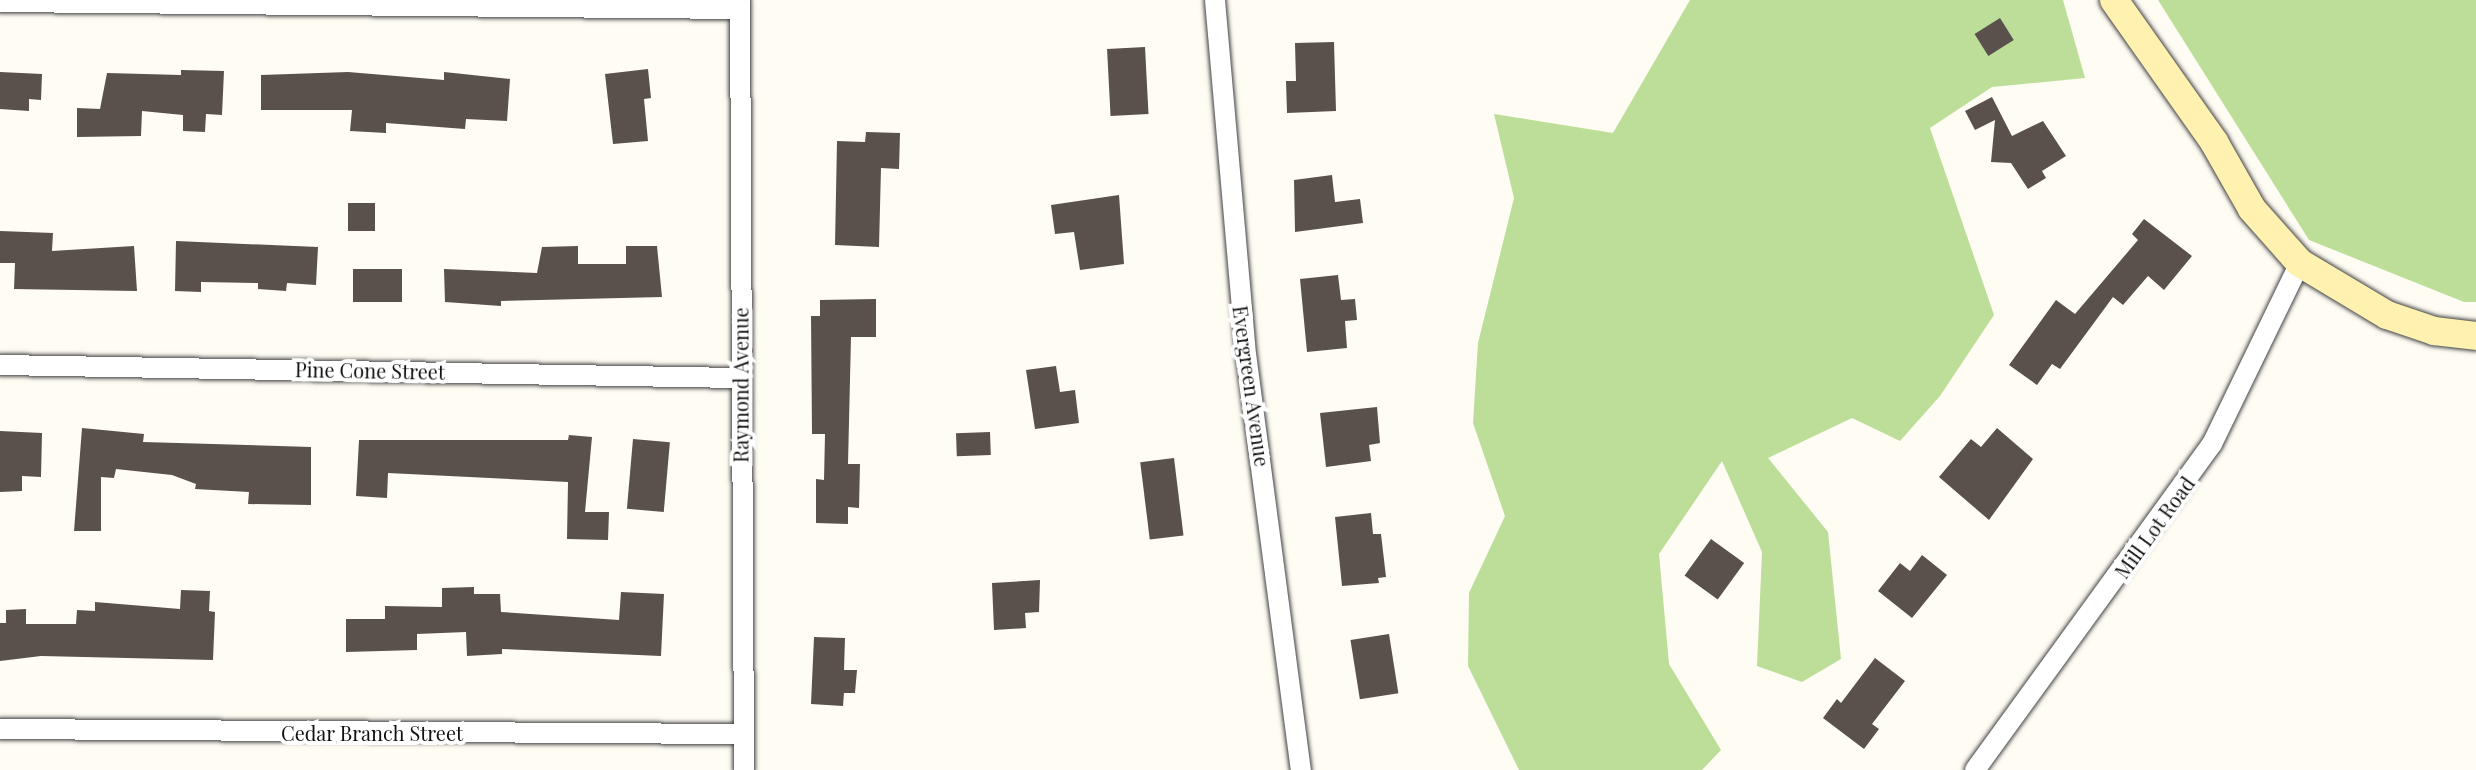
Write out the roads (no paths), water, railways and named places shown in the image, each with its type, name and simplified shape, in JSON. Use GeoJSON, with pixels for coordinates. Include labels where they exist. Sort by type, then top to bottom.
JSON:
{"type":"FeatureCollection","features":[{"type":"Feature","properties":{"kind":"street","name":"Evergreen Avenue"},"geometry":{"type":"LineString","coordinates":[[1215,0],[1243,330],[1301,770]]}},
{"type":"Feature","properties":{"kind":"street"},"geometry":{"type":"LineString","coordinates":[[2114,0],[2214,142],[2252,209],[2300,263],[2387,315],[2434,331],[2476,336]]}},
{"type":"Feature","properties":{"kind":"street"},"geometry":{"type":"LineString","coordinates":[[0,2],[740,5]]}},
{"type":"Feature","properties":{"kind":"street","name":"Raymond Avenue"},"geometry":{"type":"LineString","coordinates":[[740,5],[739,378],[744,770]]}},
{"type":"Feature","properties":{"kind":"street","name":"Mill Lot Road"},"geometry":{"type":"LineString","coordinates":[[1975,770],[2212,444],[2300,263]]}},
{"type":"Feature","properties":{"kind":"street","name":"Pine Cone Street"},"geometry":{"type":"LineString","coordinates":[[0,365],[739,378]]}},
{"type":"Feature","properties":{"kind":"street","name":"Cedar Branch Street"},"geometry":{"type":"LineString","coordinates":[[0,729],[743,734]]}}]}
